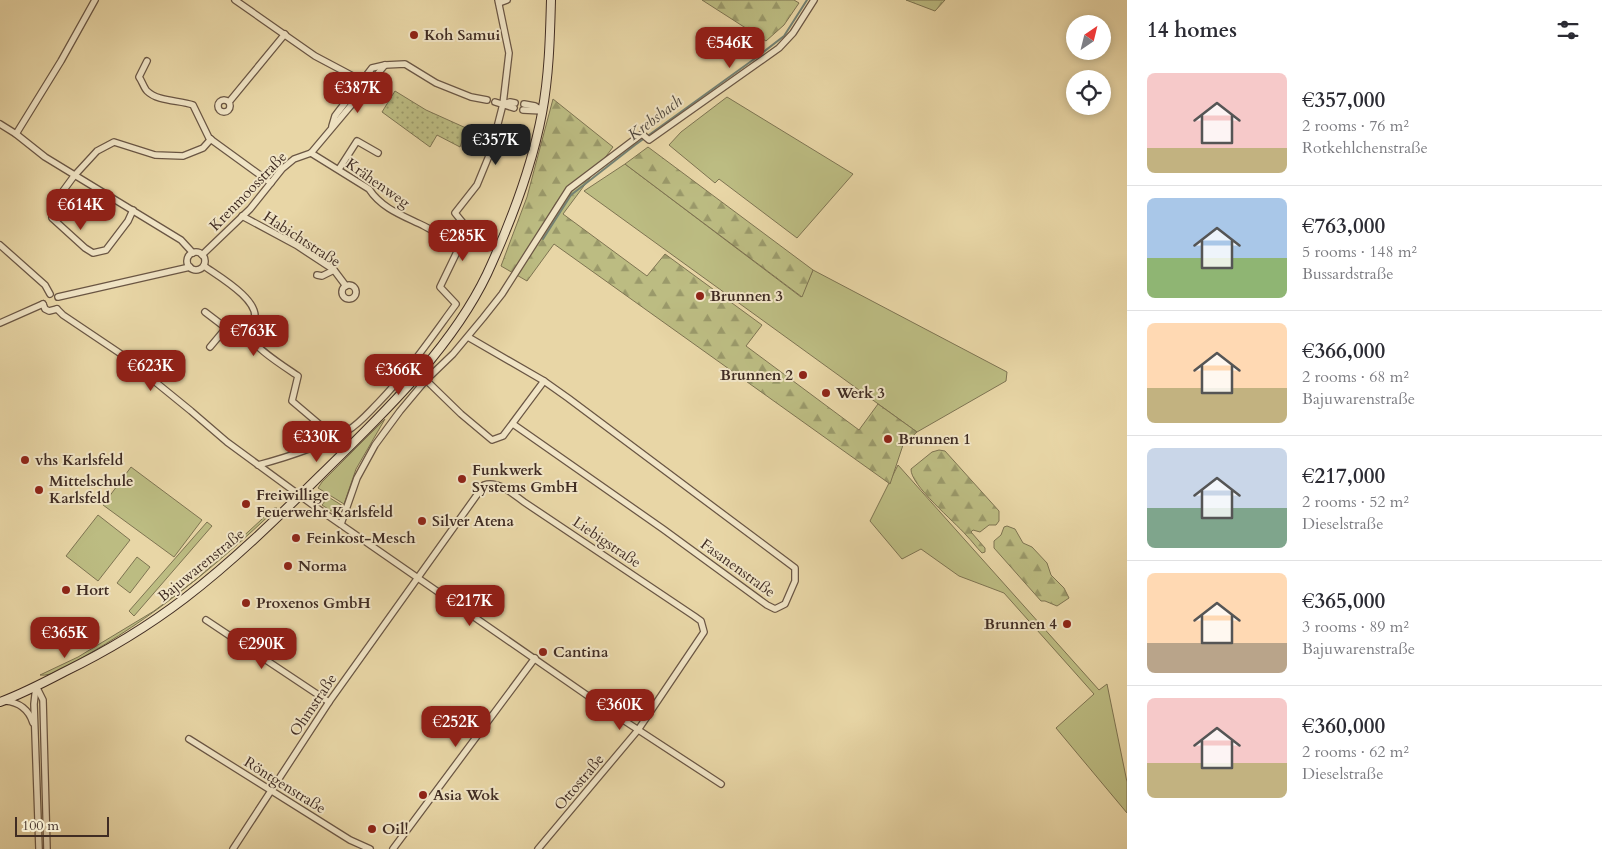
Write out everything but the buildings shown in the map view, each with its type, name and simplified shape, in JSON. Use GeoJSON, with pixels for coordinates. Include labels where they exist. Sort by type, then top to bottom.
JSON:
{"type":"FeatureCollection","features":[{"type":"Feature","properties":{"kind":"main road","name":"Bajuwarenstraße"},"geometry":{"type":"LineString","coordinates":[[2,702],[103,652],[142,628],[185,597],[255,539],[386,409],[421,370],[455,327],[486,276],[513,211],[530,159],[543,111],[550,46],[551,0]]}},
{"type":"Feature","properties":{"kind":"street"},"geometry":{"type":"LineString","coordinates":[[16,134],[61,61],[95,0]]}},
{"type":"Feature","properties":{"kind":"street"},"geometry":{"type":"LineString","coordinates":[[235,0],[315,56],[368,85]]}},
{"type":"Feature","properties":{"kind":"street"},"geometry":{"type":"LineString","coordinates":[[258,465],[291,456],[330,433],[348,431],[384,396],[418,358],[456,304],[440,287],[458,246],[468,229],[455,213],[476,185],[491,151],[503,104],[508,53],[499,1],[507,0]]}},
{"type":"Feature","properties":{"kind":"street"},"geometry":{"type":"LineString","coordinates":[[340,524],[357,478],[386,429],[426,380],[468,337],[502,294],[569,189],[642,134],[649,140],[779,48],[793,33],[814,0]]}},
{"type":"Feature","properties":{"kind":"street"},"geometry":{"type":"LineString","coordinates":[[229,102],[285,34]]}},
{"type":"Feature","properties":{"kind":"street"},"geometry":{"type":"LineString","coordinates":[[147,60],[140,77],[147,91],[170,102],[185,102],[193,105],[211,139],[271,183]]}},
{"type":"Feature","properties":{"kind":"street","name":"Krenmoosstraße"},"geometry":{"type":"LineString","coordinates":[[332,126],[335,116],[372,68],[385,65],[405,64],[436,83],[471,98],[486,100]]}},
{"type":"Feature","properties":{"kind":"street","name":"Krenmoosstraße"},"geometry":{"type":"LineString","coordinates":[[202,255],[242,216],[282,169],[294,159],[311,153],[385,65]]}},
{"type":"Feature","properties":{"kind":"street"},"geometry":{"type":"LineString","coordinates":[[495,102],[503,104],[510,102],[515,105]]}},
{"type":"Feature","properties":{"kind":"street"},"geometry":{"type":"LineString","coordinates":[[524,107],[535,106],[543,111]]}},
{"type":"Feature","properties":{"kind":"street"},"geometry":{"type":"LineString","coordinates":[[0,124],[74,176],[182,240],[193,253]]}},
{"type":"Feature","properties":{"kind":"street"},"geometry":{"type":"LineString","coordinates":[[133,210],[128,221],[106,250],[93,253],[52,218],[52,206],[74,176],[97,151],[114,142],[155,155],[183,156],[203,148],[211,139]]}},
{"type":"Feature","properties":{"kind":"street"},"geometry":{"type":"LineString","coordinates":[[339,169],[357,141],[378,153]]}},
{"type":"Feature","properties":{"kind":"street","name":"Krähenweg"},"geometry":{"type":"LineString","coordinates":[[311,153],[369,189],[374,197],[398,214],[458,246]]}},
{"type":"Feature","properties":{"kind":"street","name":"Habichtstraße"},"geometry":{"type":"LineString","coordinates":[[242,216],[334,270],[346,286]]}},
{"type":"Feature","properties":{"kind":"street"},"geometry":{"type":"LineString","coordinates":[[0,245],[45,285],[50,294],[58,297],[190,267],[197,270],[204,266]]}},
{"type":"Feature","properties":{"kind":"street"},"geometry":{"type":"LineString","coordinates":[[190,267],[188,259],[193,253],[198,252],[205,260],[204,266]]}},
{"type":"Feature","properties":{"kind":"street"},"geometry":{"type":"LineString","coordinates":[[204,266],[250,301],[254,311],[254,321],[246,330]]}},
{"type":"Feature","properties":{"kind":"street"},"geometry":{"type":"LineString","coordinates":[[317,275],[322,276],[334,270]]}},
{"type":"Feature","properties":{"kind":"street"},"geometry":{"type":"LineString","coordinates":[[50,294],[44,298],[43,304],[49,311],[54,311],[60,305],[58,297]]}},
{"type":"Feature","properties":{"kind":"street"},"geometry":{"type":"LineString","coordinates":[[0,323],[43,304]]}},
{"type":"Feature","properties":{"kind":"street"},"geometry":{"type":"LineString","coordinates":[[57,309],[121,354],[227,442],[340,524],[638,730],[721,784]]}},
{"type":"Feature","properties":{"kind":"street"},"geometry":{"type":"LineString","coordinates":[[205,312],[226,328],[246,330]]}},
{"type":"Feature","properties":{"kind":"street"},"geometry":{"type":"LineString","coordinates":[[210,347],[226,328]]}},
{"type":"Feature","properties":{"kind":"street"},"geometry":{"type":"LineString","coordinates":[[246,330],[248,337],[256,345],[298,376],[292,401],[330,433]]}},
{"type":"Feature","properties":{"kind":"street","name":"Fasanenstraße"},"geometry":{"type":"LineString","coordinates":[[468,337],[544,381],[795,568],[795,581],[785,604],[775,609],[767,605],[663,529],[513,424]]}},
{"type":"Feature","properties":{"kind":"street"},"geometry":{"type":"LineString","coordinates":[[426,380],[461,414],[492,440],[503,436],[544,381]]}},
{"type":"Feature","properties":{"kind":"street","name":"Liebigstraße"},"geometry":{"type":"LineString","coordinates":[[418,578],[484,485],[490,483],[498,485],[694,616],[701,621],[704,632],[638,730]]}},
{"type":"Feature","properties":{"kind":"street","name":"Ohmstraße"},"geometry":{"type":"LineString","coordinates":[[233,849],[329,702],[418,578]]}},
{"type":"Feature","properties":{"kind":"street"},"geometry":{"type":"LineString","coordinates":[[206,620],[329,702]]}},
{"type":"Feature","properties":{"kind":"street"},"geometry":{"type":"LineString","coordinates":[[393,849],[534,658]]}},
{"type":"Feature","properties":{"kind":"street"},"geometry":{"type":"LineString","coordinates":[[36,686],[34,704],[39,849]]}},
{"type":"Feature","properties":{"kind":"street"},"geometry":{"type":"LineString","coordinates":[[36,686],[43,700],[46,849]]}},
{"type":"Feature","properties":{"kind":"street"},"geometry":{"type":"LineString","coordinates":[[2,702],[12,702],[21,705],[32,718],[35,727]]}},
{"type":"Feature","properties":{"kind":"street","name":"Ottostraße"},"geometry":{"type":"LineString","coordinates":[[538,849],[638,730]]}},
{"type":"Feature","properties":{"kind":"street","name":"Röntgenstraße"},"geometry":{"type":"LineString","coordinates":[[189,739],[350,840],[370,849]]}},
{"type":"Feature","properties":{"kind":"green space"},"geometry":{"type":"Polygon","coordinates":[[[702,0],[794,0],[799,3],[784,25],[766,41],[702,0]]]}},
{"type":"Feature","properties":{"kind":"green space"},"geometry":{"type":"Polygon","coordinates":[[[906,0],[945,0],[935,11],[906,0]]]}},
{"type":"Feature","properties":{"kind":"green space"},"geometry":{"type":"Polygon","coordinates":[[[395,91],[426,110],[466,128],[460,147],[437,135],[430,147],[382,112],[395,91]]]}},
{"type":"Feature","properties":{"kind":"green space"},"geometry":{"type":"Polygon","coordinates":[[[727,97],[853,174],[797,238],[719,179],[715,183],[669,145],[681,132],[727,97]]]}},
{"type":"Feature","properties":{"kind":"green space"},"geometry":{"type":"Polygon","coordinates":[[[553,99],[613,147],[563,214],[647,276],[665,254],[762,325],[746,346],[859,430],[878,404],[917,432],[903,445],[890,484],[554,244],[527,281],[501,266],[527,197],[553,99]]]}},
{"type":"Feature","properties":{"kind":"green space"},"geometry":{"type":"Polygon","coordinates":[[[648,147],[813,270],[802,297],[625,164],[648,147]]]}},
{"type":"Feature","properties":{"kind":"green space"},"geometry":{"type":"Polygon","coordinates":[[[625,164],[801,297],[813,270],[1007,372],[1006,381],[917,432],[584,191],[625,164]]]}},
{"type":"Feature","properties":{"kind":"green space"},"geometry":{"type":"Polygon","coordinates":[[[385,419],[356,469],[344,504],[318,488],[322,482],[385,419]]]}},
{"type":"Feature","properties":{"kind":"green space"},"geometry":{"type":"Polygon","coordinates":[[[945,451],[999,511],[999,521],[996,525],[989,525],[980,532],[973,530],[971,532],[985,548],[985,552],[982,553],[934,503],[913,476],[911,469],[932,452],[945,451]]]}},
{"type":"Feature","properties":{"kind":"green space"},"geometry":{"type":"Polygon","coordinates":[[[898,465],[1099,690],[1107,684],[1127,782],[1127,813],[1056,728],[1094,694],[1004,593],[959,576],[921,549],[902,559],[870,521],[898,465]]]}},
{"type":"Feature","properties":{"kind":"green space"},"geometry":{"type":"Polygon","coordinates":[[[131,467],[202,520],[174,557],[103,505],[131,467]]]}},
{"type":"Feature","properties":{"kind":"green space"},"geometry":{"type":"Polygon","coordinates":[[[328,497],[343,506],[337,511],[331,511],[322,505],[328,497]]]}},
{"type":"Feature","properties":{"kind":"green space"},"geometry":{"type":"Polygon","coordinates":[[[274,508],[277,508],[231,550],[200,576],[274,508]]]}},
{"type":"Feature","properties":{"kind":"green space"},"geometry":{"type":"Polygon","coordinates":[[[98,515],[130,540],[98,581],[66,556],[98,515]]]}},
{"type":"Feature","properties":{"kind":"green space"},"geometry":{"type":"Polygon","coordinates":[[[207,522],[212,526],[134,616],[129,611],[207,522]]]}},
{"type":"Feature","properties":{"kind":"green space"},"geometry":{"type":"Polygon","coordinates":[[[1007,526],[1015,529],[1023,543],[1032,547],[1047,563],[1051,575],[1064,588],[1069,598],[1057,606],[1041,601],[994,548],[994,541],[1001,535],[1004,527],[1007,526]]]}},
{"type":"Feature","properties":{"kind":"green space"},"geometry":{"type":"Polygon","coordinates":[[[137,557],[150,567],[130,593],[117,583],[137,557]]]}},
{"type":"Feature","properties":{"kind":"green space"},"geometry":{"type":"Polygon","coordinates":[[[194,581],[157,609],[132,627],[105,644],[59,670],[40,675],[78,657],[154,611],[194,581]]]}},
{"type":"Feature","properties":{"kind":"waterway","name":"Krebsbach"},"geometry":{"type":"LineString","coordinates":[[543,239],[571,195],[635,145],[784,36],[807,0]]}},
{"type":"Feature","properties":{"kind":"place","name":"Koh Samui"},"geometry":{"type":"Point","coordinates":[414,35]}},
{"type":"Feature","properties":{"kind":"place","name":"Brunnen 3"},"geometry":{"type":"Point","coordinates":[700,296]}},
{"type":"Feature","properties":{"kind":"place","name":"Brunnen 2"},"geometry":{"type":"Point","coordinates":[803,375]}},
{"type":"Feature","properties":{"kind":"place","name":"Werk 3"},"geometry":{"type":"Point","coordinates":[826,393]}},
{"type":"Feature","properties":{"kind":"place","name":"Brunnen 1"},"geometry":{"type":"Point","coordinates":[888,439]}},
{"type":"Feature","properties":{"kind":"place","name":"vhs Karlsfeld"},"geometry":{"type":"Point","coordinates":[25,460]}},
{"type":"Feature","properties":{"kind":"place","name":"Funkwerk Systems GmbH"},"geometry":{"type":"Point","coordinates":[462,479]}},
{"type":"Feature","properties":{"kind":"place","name":"Mittelschule Karlsfeld"},"geometry":{"type":"Point","coordinates":[39,490]}},
{"type":"Feature","properties":{"kind":"place","name":"Freiwillige Feuerwehr Karlsfeld"},"geometry":{"type":"Point","coordinates":[246,504]}},
{"type":"Feature","properties":{"kind":"place","name":"Silver Atena"},"geometry":{"type":"Point","coordinates":[422,521]}},
{"type":"Feature","properties":{"kind":"place","name":"Feinkost-Mesch"},"geometry":{"type":"Point","coordinates":[296,538]}},
{"type":"Feature","properties":{"kind":"place","name":"Norma"},"geometry":{"type":"Point","coordinates":[288,566]}},
{"type":"Feature","properties":{"kind":"place","name":"Hort"},"geometry":{"type":"Point","coordinates":[66,590]}},
{"type":"Feature","properties":{"kind":"place","name":"Proxenos GmbH"},"geometry":{"type":"Point","coordinates":[246,603]}},
{"type":"Feature","properties":{"kind":"place","name":"Brunnen 4"},"geometry":{"type":"Point","coordinates":[1067,624]}},
{"type":"Feature","properties":{"kind":"place","name":"Cantina"},"geometry":{"type":"Point","coordinates":[543,652]}},
{"type":"Feature","properties":{"kind":"place","name":"Asia Wok"},"geometry":{"type":"Point","coordinates":[423,795]}},
{"type":"Feature","properties":{"kind":"place","name":"Oil!"},"geometry":{"type":"Point","coordinates":[372,829]}}]}
